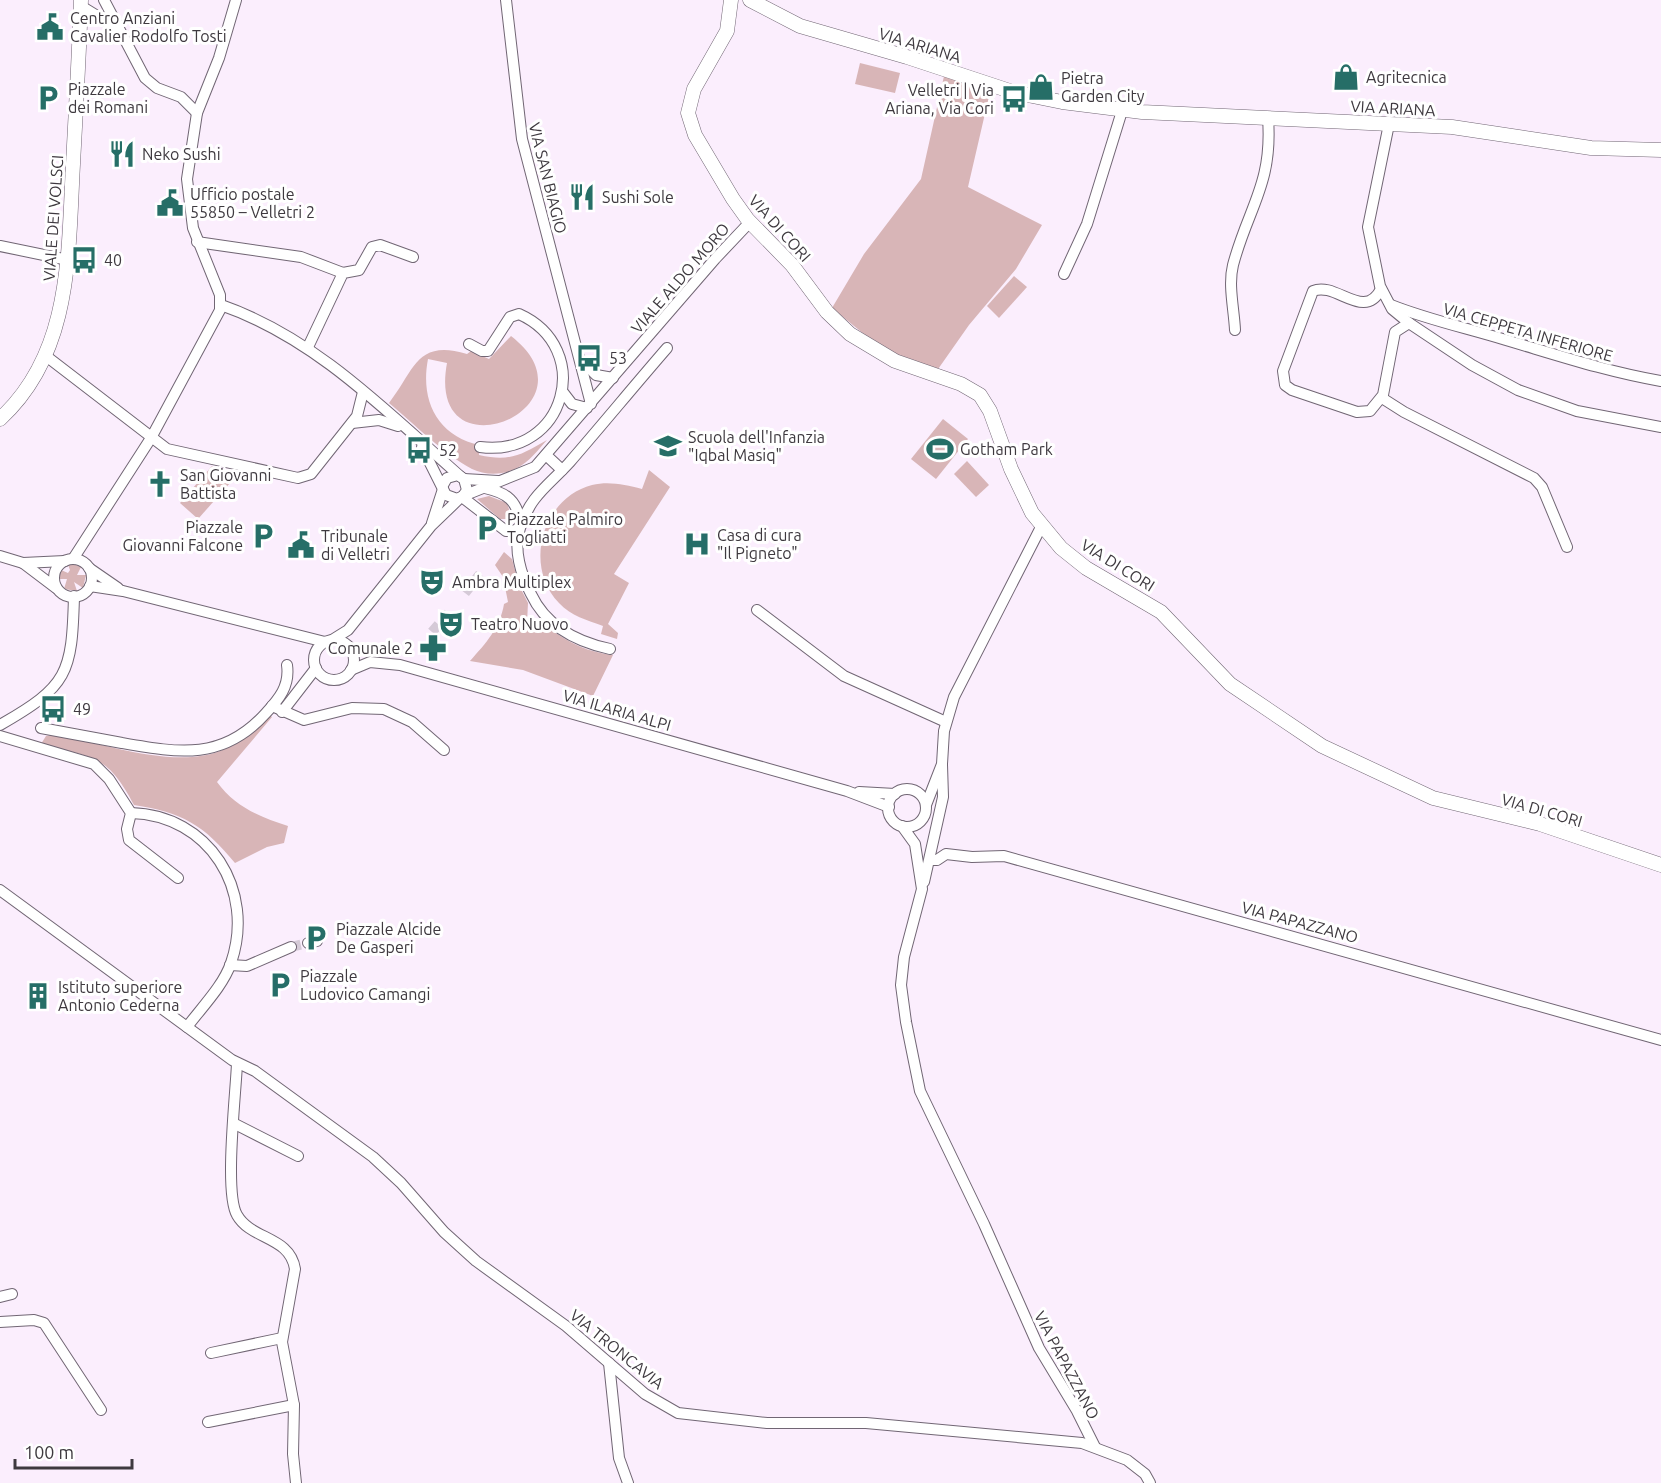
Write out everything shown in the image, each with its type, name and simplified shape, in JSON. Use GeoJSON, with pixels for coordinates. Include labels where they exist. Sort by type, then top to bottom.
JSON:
{"type":"FeatureCollection","features":[{"type":"Feature","properties":{"kind":"main road","name":"VIA DI CORI"},"geometry":{"type":"LineString","coordinates":[[731,0],[727,31],[693,93],[688,116],[697,139],[735,202],[750,222],[792,266],[830,315],[855,338],[901,364],[962,384],[980,395],[989,407],[1015,477],[1041,526],[1080,564],[1161,612],[1233,687],[1322,746],[1434,798],[1540,824],[1661,864]]}},
{"type":"Feature","properties":{"kind":"main road","name":"VIA ARIANA"},"geometry":{"type":"LineString","coordinates":[[750,0],[795,25],[914,59],[1005,89],[1122,111],[1471,129],[1597,148],[1661,150]]}},
{"type":"Feature","properties":{"kind":"main road","name":"VIALE DEI VOLSCI"},"geometry":{"type":"LineString","coordinates":[[0,419],[28,388],[46,357],[60,315],[68,260],[81,3]]}},
{"type":"Feature","properties":{"kind":"street"},"geometry":{"type":"LineString","coordinates":[[104,0],[144,78],[157,88],[179,96],[197,113]]}},
{"type":"Feature","properties":{"kind":"street"},"geometry":{"type":"LineString","coordinates":[[60,592],[54,577],[57,567],[69,560],[151,438],[221,305],[219,292],[197,242],[187,188],[197,113],[219,58],[236,0]]}},
{"type":"Feature","properties":{"kind":"street","name":"VIA SAN BIAGIO"},"geometry":{"type":"LineString","coordinates":[[506,0],[522,139],[580,359],[589,406]]}},
{"type":"Feature","properties":{"kind":"street"},"geometry":{"type":"LineString","coordinates":[[81,3],[118,29]]}},
{"type":"Feature","properties":{"kind":"street"},"geometry":{"type":"LineString","coordinates":[[80,32],[91,22],[103,19]]}},
{"type":"Feature","properties":{"kind":"street"},"geometry":{"type":"LineString","coordinates":[[1064,274],[1088,224],[1122,111]]}},
{"type":"Feature","properties":{"kind":"street"},"geometry":{"type":"LineString","coordinates":[[1235,330],[1233,268],[1265,179],[1269,145],[1268,118]]}},
{"type":"Feature","properties":{"kind":"street","name":"VIA CEPPETA INFERIORE"},"geometry":{"type":"LineString","coordinates":[[1389,124],[1368,222],[1381,290],[1388,303],[1408,323],[1479,369],[1518,390],[1573,410],[1661,427]]}},
{"type":"Feature","properties":{"kind":"street","name":"VIALE ALDO MORO"},"geometry":{"type":"LineString","coordinates":[[546,455],[720,253],[750,222]]}},
{"type":"Feature","properties":{"kind":"street"},"geometry":{"type":"LineString","coordinates":[[197,242],[301,257],[343,273],[359,270],[371,248],[376,244],[413,256]]}},
{"type":"Feature","properties":{"kind":"street"},"geometry":{"type":"LineString","coordinates":[[0,246],[68,260]]}},
{"type":"Feature","properties":{"kind":"street"},"geometry":{"type":"LineString","coordinates":[[308,347],[343,273]]}},
{"type":"Feature","properties":{"kind":"street"},"geometry":{"type":"LineString","coordinates":[[1381,290],[1374,300],[1366,303],[1323,290],[1313,291],[1282,376],[1284,384],[1292,390],[1359,412],[1373,409],[1382,398],[1395,332],[1408,323]]}},
{"type":"Feature","properties":{"kind":"street","name":"VIA CEPPETA INFERIORE"},"geometry":{"type":"LineString","coordinates":[[1388,303],[1437,322],[1505,339],[1547,354],[1661,381]]}},
{"type":"Feature","properties":{"kind":"street"},"geometry":{"type":"LineString","coordinates":[[221,305],[308,347],[463,478],[467,486],[462,497]]}},
{"type":"Feature","properties":{"kind":"street"},"geometry":{"type":"LineString","coordinates":[[469,344],[482,351],[488,351],[510,317],[521,314],[541,329],[554,345],[563,375],[562,391],[555,412],[541,430],[524,442],[500,448],[480,447]]}},
{"type":"Feature","properties":{"kind":"street"},"geometry":{"type":"LineString","coordinates":[[610,649],[568,634],[542,612],[529,592],[517,547],[521,526],[534,499],[562,470],[667,348]]}},
{"type":"Feature","properties":{"kind":"street","name":"VIALE ALDO MORO"},"geometry":{"type":"LineString","coordinates":[[633,355],[649,369]]}},
{"type":"Feature","properties":{"kind":"street"},"geometry":{"type":"LineString","coordinates":[[46,357],[165,448],[179,454],[301,478],[315,469],[352,423],[360,411],[363,392]]}},
{"type":"Feature","properties":{"kind":"street"},"geometry":{"type":"LineString","coordinates":[[580,359],[596,375],[613,378]]}},
{"type":"Feature","properties":{"kind":"street"},"geometry":{"type":"LineString","coordinates":[[562,391],[572,404],[589,406]]}},
{"type":"Feature","properties":{"kind":"street"},"geometry":{"type":"LineString","coordinates":[[1382,398],[1404,412],[1534,478],[1542,487],[1567,547]]}},
{"type":"Feature","properties":{"kind":"street"},"geometry":{"type":"LineString","coordinates":[[555,412],[564,420],[568,429]]}},
{"type":"Feature","properties":{"kind":"street"},"geometry":{"type":"LineString","coordinates":[[352,423],[382,421],[413,435],[449,497],[462,497],[505,530],[514,531],[521,526]]}},
{"type":"Feature","properties":{"kind":"street"},"geometry":{"type":"LineString","coordinates":[[41,728],[170,752],[190,752],[216,747],[232,740],[277,709],[301,688],[315,665],[317,650],[348,630],[431,526],[462,497],[535,467],[546,455],[562,470]]}},
{"type":"Feature","properties":{"kind":"street"},"geometry":{"type":"LineString","coordinates":[[535,467],[550,481]]}},
{"type":"Feature","properties":{"kind":"street"},"geometry":{"type":"LineString","coordinates":[[431,526],[443,487],[450,476],[502,481]]}},
{"type":"Feature","properties":{"kind":"street"},"geometry":{"type":"LineString","coordinates":[[484,488],[500,491],[510,498],[518,508],[521,526]]}},
{"type":"Feature","properties":{"kind":"street","name":"VIA PAPAZZANO"},"geometry":{"type":"LineString","coordinates":[[1041,526],[958,689],[946,722],[942,764],[943,795],[930,860],[904,961],[901,985],[920,1091],[984,1224],[1039,1348],[1077,1411],[1095,1447]]}},
{"type":"Feature","properties":{"kind":"street"},"geometry":{"type":"LineString","coordinates":[[0,556],[23,563],[69,560],[88,567],[123,591]]}},
{"type":"Feature","properties":{"kind":"street"},"geometry":{"type":"LineString","coordinates":[[23,563],[60,592],[74,596],[83,593],[90,586],[91,576],[88,567]]}},
{"type":"Feature","properties":{"kind":"street"},"geometry":{"type":"LineString","coordinates":[[90,586],[123,591],[292,636],[328,641],[349,647]]}},
{"type":"Feature","properties":{"kind":"street"},"geometry":{"type":"LineString","coordinates":[[0,725],[36,705],[60,680],[71,651],[74,596]]}},
{"type":"Feature","properties":{"kind":"street"},"geometry":{"type":"LineString","coordinates":[[757,610],[844,676],[946,722]]}},
{"type":"Feature","properties":{"kind":"street"},"geometry":{"type":"LineString","coordinates":[[301,688],[328,678],[341,678],[351,670],[354,659],[349,647],[348,630]]}},
{"type":"Feature","properties":{"kind":"street"},"geometry":{"type":"LineString","coordinates":[[292,636],[307,649],[315,665],[328,678]]}},
{"type":"Feature","properties":{"kind":"street","name":"VIA ILARIA ALPI"},"geometry":{"type":"LineString","coordinates":[[349,647],[378,662]]}},
{"type":"Feature","properties":{"kind":"street","name":"VIA ILARIA ALPI"},"geometry":{"type":"LineString","coordinates":[[351,670],[365,663],[400,665],[847,791],[889,807]]}},
{"type":"Feature","properties":{"kind":"street"},"geometry":{"type":"LineString","coordinates":[[277,709],[286,685],[287,665]]}},
{"type":"Feature","properties":{"kind":"street"},"geometry":{"type":"LineString","coordinates":[[277,709],[306,720],[351,708],[384,709],[412,722],[444,750]]}},
{"type":"Feature","properties":{"kind":"street"},"geometry":{"type":"LineString","coordinates":[[0,736],[92,763],[106,776],[131,813],[127,829],[129,840],[178,878]]}},
{"type":"Feature","properties":{"kind":"street","name":"VIA PAPAZZANO"},"geometry":{"type":"LineString","coordinates":[[926,805],[934,779],[942,764]]}},
{"type":"Feature","properties":{"kind":"street"},"geometry":{"type":"LineString","coordinates":[[907,789],[917,792],[926,805],[922,819],[914,826],[902,826],[892,819],[889,807],[895,794],[907,789],[934,779]]}},
{"type":"Feature","properties":{"kind":"street","name":"VIA ILARIA ALPI"},"geometry":{"type":"LineString","coordinates":[[847,791],[895,794]]}},
{"type":"Feature","properties":{"kind":"street"},"geometry":{"type":"LineString","coordinates":[[131,813],[156,815],[181,825],[203,840],[221,861],[232,884],[238,912],[237,940],[230,965],[187,1027]]}},
{"type":"Feature","properties":{"kind":"street","name":"VIA PAPAZZANO"},"geometry":{"type":"LineString","coordinates":[[922,819],[915,844],[922,889]]}},
{"type":"Feature","properties":{"kind":"street","name":"VIA PAPAZZANO"},"geometry":{"type":"LineString","coordinates":[[902,826],[915,844]]}},
{"type":"Feature","properties":{"kind":"street","name":"VIA PAPAZZANO"},"geometry":{"type":"LineString","coordinates":[[930,860],[937,860],[946,854],[972,857],[993,854],[1006,856],[1661,1040]]}},
{"type":"Feature","properties":{"kind":"street","name":"VIA TRONCAVIA"},"geometry":{"type":"LineString","coordinates":[[0,890],[237,1063],[255,1071],[376,1160],[406,1188],[439,1228],[476,1262],[561,1322],[645,1394],[668,1408],[689,1416],[767,1424],[866,1423],[1082,1443],[1137,1467],[1150,1483]]}},
{"type":"Feature","properties":{"kind":"street"},"geometry":{"type":"LineString","coordinates":[[230,965],[247,966],[291,947]]}},
{"type":"Feature","properties":{"kind":"street"},"geometry":{"type":"LineString","coordinates":[[237,1063],[232,1187],[235,1211],[245,1224],[283,1246],[294,1263],[295,1278],[282,1338],[284,1365],[294,1405],[293,1454],[296,1483]]}},
{"type":"Feature","properties":{"kind":"street"},"geometry":{"type":"LineString","coordinates":[[235,1124],[297,1156]]}},
{"type":"Feature","properties":{"kind":"street"},"geometry":{"type":"LineString","coordinates":[[0,1297],[12,1293]]}},
{"type":"Feature","properties":{"kind":"street"},"geometry":{"type":"LineString","coordinates":[[0,1322],[36,1320],[46,1325],[101,1410]]}},
{"type":"Feature","properties":{"kind":"street"},"geometry":{"type":"LineString","coordinates":[[211,1353],[282,1338]]}},
{"type":"Feature","properties":{"kind":"street"},"geometry":{"type":"LineString","coordinates":[[609,1362],[619,1458],[628,1483]]}},
{"type":"Feature","properties":{"kind":"street"},"geometry":{"type":"LineString","coordinates":[[208,1422],[294,1405]]}},
{"type":"Feature","properties":{"kind":"shaded area"},"geometry":{"type":"Polygon","coordinates":[[[860,63],[900,73],[895,93],[855,84],[860,63]]]}},
{"type":"Feature","properties":{"kind":"shaded area"},"geometry":{"type":"Polygon","coordinates":[[[944,76],[990,92],[968,187],[1042,225],[1016,269],[969,325],[936,372],[881,348],[832,308],[864,254],[921,179],[944,76]]]}},
{"type":"Feature","properties":{"kind":"shaded area"},"geometry":{"type":"Polygon","coordinates":[[[1014,276],[1027,287],[999,318],[987,306],[1014,276]]]}},
{"type":"Feature","properties":{"kind":"shaded area"},"geometry":{"type":"Polygon","coordinates":[[[511,336],[534,363],[537,387],[526,407],[506,421],[482,425],[461,419],[447,399],[447,363],[428,359],[427,388],[435,414],[453,434],[480,445],[479,455],[499,458],[515,456],[547,440],[517,468],[501,473],[483,473],[472,469],[451,455],[389,403],[412,369],[427,354],[450,350],[467,354],[471,351],[489,359],[511,336]]]}},
{"type":"Feature","properties":{"kind":"shaded area","name":"Gotham Park"},"geometry":{"type":"Polygon","coordinates":[[[943,419],[968,439],[936,479],[911,459],[943,419]]]}},
{"type":"Feature","properties":{"kind":"shaded area","name":"Gotham Park"},"geometry":{"type":"Polygon","coordinates":[[[967,461],[989,485],[976,497],[954,474],[967,461]]]}},
{"type":"Feature","properties":{"kind":"shaded area"},"geometry":{"type":"Polygon","coordinates":[[[212,466],[230,483],[198,519],[180,503],[212,466]]]}},
{"type":"Feature","properties":{"kind":"shaded area"},"geometry":{"type":"Polygon","coordinates":[[[649,470],[670,487],[614,574],[629,583],[608,624],[618,633],[617,639],[601,634],[603,626],[569,611],[559,603],[548,588],[542,571],[540,553],[543,535],[550,518],[575,492],[592,485],[605,483],[642,489],[649,470]]]}},
{"type":"Feature","properties":{"kind":"shaded area"},"geometry":{"type":"Polygon","coordinates":[[[489,496],[507,503],[512,519],[500,519],[477,499],[489,496]]]}},
{"type":"Feature","properties":{"kind":"shaded area"},"geometry":{"type":"Polygon","coordinates":[[[504,552],[512,559],[519,585],[528,603],[527,623],[536,631],[550,629],[580,646],[613,655],[593,696],[523,670],[470,661],[491,635],[504,604],[508,602],[503,577],[495,565],[504,552]]]}},
{"type":"Feature","properties":{"kind":"shaded area"},"geometry":{"type":"Polygon","coordinates":[[[68,565],[81,567],[77,575],[86,575],[83,588],[74,582],[77,591],[64,589],[67,579],[59,579],[61,570],[68,573],[70,570],[68,565]]]}},
{"type":"Feature","properties":{"kind":"shaded area"},"geometry":{"type":"Polygon","coordinates":[[[268,714],[272,717],[217,782],[240,805],[288,826],[284,843],[267,847],[235,863],[213,839],[191,822],[166,812],[134,805],[116,776],[107,767],[87,756],[41,744],[46,736],[56,734],[139,753],[182,757],[202,756],[220,751],[233,744],[268,714]]]}},
{"type":"Feature","properties":{"kind":"tunnel"},"geometry":{"type":"LineString","coordinates":[[465,593],[480,574]]}},
{"type":"Feature","properties":{"kind":"tunnel"},"geometry":{"type":"LineString","coordinates":[[432,632],[450,611]]}},
{"type":"Feature","properties":{"kind":"tunnel"},"geometry":{"type":"LineString","coordinates":[[291,947],[308,943]]}},
{"type":"Feature","properties":{"kind":"place","name":"Centro Anziani Cavalier Rodolfo Tosti"},"geometry":{"type":"Point","coordinates":[50,27]}},
{"type":"Feature","properties":{"kind":"place","name":"Agritecnica"},"geometry":{"type":"Point","coordinates":[1346,77]}},
{"type":"Feature","properties":{"kind":"place","name":"Pietra Garden City"},"geometry":{"type":"Point","coordinates":[1041,87]}},
{"type":"Feature","properties":{"kind":"place","name":"Piazzale dei Romani"},"geometry":{"type":"Point","coordinates":[48,98]}},
{"type":"Feature","properties":{"kind":"place","name":"Velletri | Via Ariana, Via Cori"},"geometry":{"type":"Point","coordinates":[1014,99]}},
{"type":"Feature","properties":{"kind":"place","name":"Neko Sushi"},"geometry":{"type":"Point","coordinates":[122,154]}},
{"type":"Feature","properties":{"kind":"place","name":"Sushi Sole"},"geometry":{"type":"Point","coordinates":[582,197]}},
{"type":"Feature","properties":{"kind":"place","name":"Ufficio postale 55850 – Velletri 2"},"geometry":{"type":"Point","coordinates":[170,203]}},
{"type":"Feature","properties":{"kind":"place","name":"40"},"geometry":{"type":"Point","coordinates":[84,260]}},
{"type":"Feature","properties":{"kind":"place","name":"53"},"geometry":{"type":"Point","coordinates":[589,358]}},
{"type":"Feature","properties":{"kind":"place","name":"Scuola dell'Infanzia \"Iqbal Masiq\""},"geometry":{"type":"Point","coordinates":[668,446]}},
{"type":"Feature","properties":{"kind":"place","name":"Gotham Park"},"geometry":{"type":"Point","coordinates":[940,449]}},
{"type":"Feature","properties":{"kind":"place","name":"52"},"geometry":{"type":"Point","coordinates":[419,450]}},
{"type":"Feature","properties":{"kind":"place","name":"San Giovanni Battista"},"geometry":{"type":"Point","coordinates":[160,484]}},
{"type":"Feature","properties":{"kind":"place","name":"Piazzale Palmiro Togliatti"},"geometry":{"type":"Point","coordinates":[487,528]}},
{"type":"Feature","properties":{"kind":"place","name":"Piazzale Giovanni Falcone"},"geometry":{"type":"Point","coordinates":[263,536]}},
{"type":"Feature","properties":{"kind":"place","name":"Casa di cura \"Il Pigneto\""},"geometry":{"type":"Point","coordinates":[697,544]}},
{"type":"Feature","properties":{"kind":"place","name":"Tribunale di Velletri"},"geometry":{"type":"Point","coordinates":[301,545]}},
{"type":"Feature","properties":{"kind":"place","name":"Ambra Multiplex"},"geometry":{"type":"Point","coordinates":[432,582]}},
{"type":"Feature","properties":{"kind":"place","name":"Teatro Nuovo"},"geometry":{"type":"Point","coordinates":[451,624]}},
{"type":"Feature","properties":{"kind":"place","name":"Comunale 2"},"geometry":{"type":"Point","coordinates":[433,648]}},
{"type":"Feature","properties":{"kind":"place","name":"49"},"geometry":{"type":"Point","coordinates":[53,709]}},
{"type":"Feature","properties":{"kind":"place","name":"Piazzale Alcide De Gasperi"},"geometry":{"type":"Point","coordinates":[316,938]}},
{"type":"Feature","properties":{"kind":"place","name":"Piazzale Ludovico Camangi"},"geometry":{"type":"Point","coordinates":[280,985]}},
{"type":"Feature","properties":{"kind":"place","name":"Istituto superiore Antonio Cederna"},"geometry":{"type":"Point","coordinates":[38,996]}}]}
